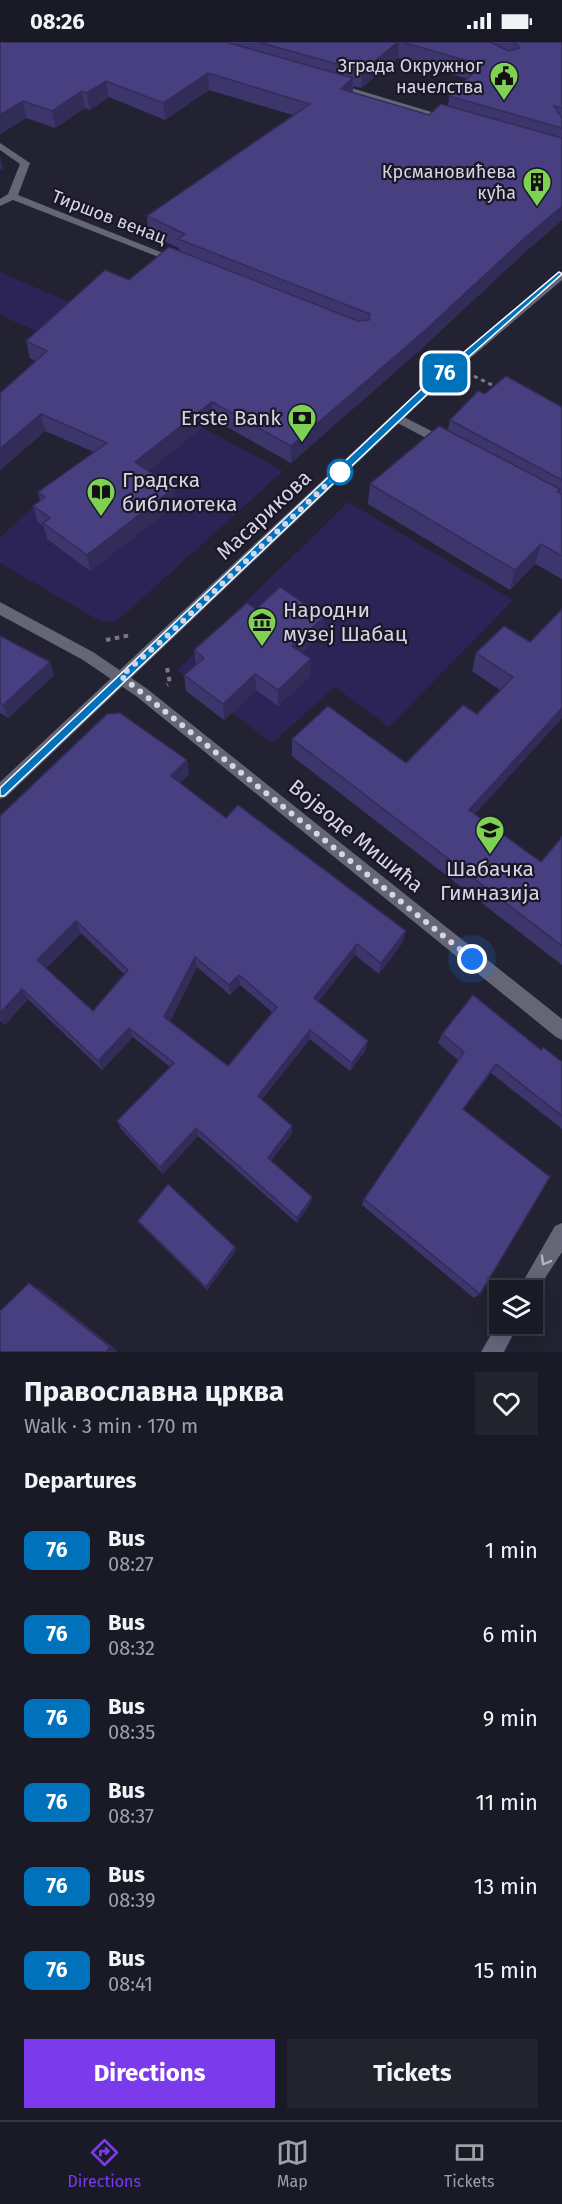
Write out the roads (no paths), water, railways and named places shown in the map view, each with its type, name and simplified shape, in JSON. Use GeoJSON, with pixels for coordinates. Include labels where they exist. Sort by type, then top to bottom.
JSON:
{"type":"FeatureCollection","features":[{"type":"Feature","properties":{"kind":"street"},"geometry":{"type":"LineString","coordinates":[[320,82],[458,121]]}},
{"type":"Feature","properties":{"kind":"street"},"geometry":{"type":"LineString","coordinates":[[0,146],[25,163],[12,196],[0,203]]}},
{"type":"Feature","properties":{"kind":"street","name":"Тиршов венац"},"geometry":{"type":"LineString","coordinates":[[12,196],[186,265]]}},
{"type":"Feature","properties":{"kind":"street","name":"Масарикова"},"geometry":{"type":"LineString","coordinates":[[0,792],[454,366],[562,274]]}},
{"type":"Feature","properties":{"kind":"street"},"geometry":{"type":"LineString","coordinates":[[398,418],[458,450]]}},
{"type":"Feature","properties":{"kind":"street","name":"Војводе Мишића"},"geometry":{"type":"LineString","coordinates":[[0,608],[121,676],[562,1031]]}},
{"type":"Feature","properties":{"kind":"street"},"geometry":{"type":"LineString","coordinates":[[534,1280],[562,1233]]}},
{"type":"Feature","properties":{"kind":"street"},"geometry":{"type":"LineString","coordinates":[[492,1352],[503,1334]]}},
{"type":"Feature","properties":{"kind":"place","name":"Зграда Окружног начелства"},"geometry":{"type":"Point","coordinates":[504,102]}},
{"type":"Feature","properties":{"kind":"place","name":"Крсмановићева кућа"},"geometry":{"type":"Point","coordinates":[537,208]}},
{"type":"Feature","properties":{"kind":"place","name":"Erste Bank"},"geometry":{"type":"Point","coordinates":[302,444]}},
{"type":"Feature","properties":{"kind":"place","name":"Градска библиотека"},"geometry":{"type":"Point","coordinates":[101,518]}},
{"type":"Feature","properties":{"kind":"place","name":"Народни музеј Шабац"},"geometry":{"type":"Point","coordinates":[262,648]}},
{"type":"Feature","properties":{"kind":"place","name":"Шабачка Гимназија"},"geometry":{"type":"Point","coordinates":[490,856]}}]}
